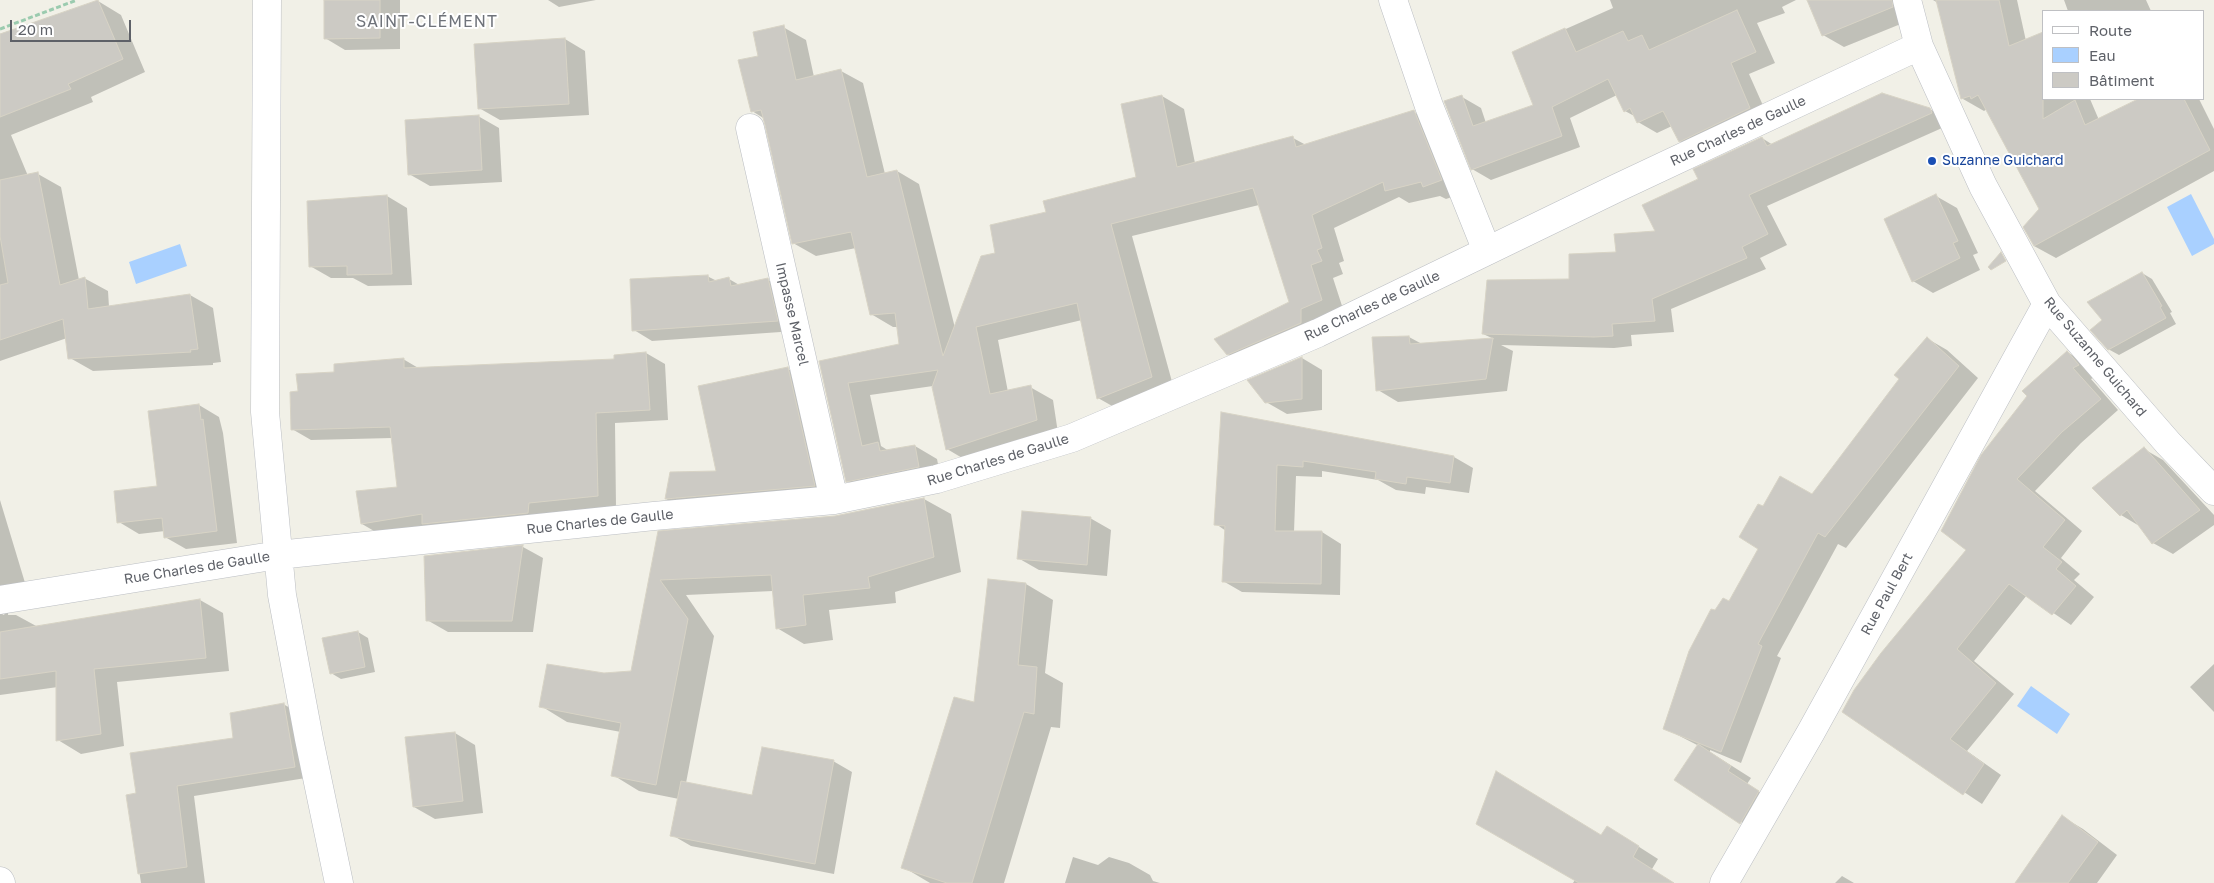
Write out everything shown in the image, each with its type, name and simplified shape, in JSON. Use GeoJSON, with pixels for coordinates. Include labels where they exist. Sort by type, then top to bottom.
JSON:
{"type":"FeatureCollection","features":[{"type":"Feature","properties":{"kind":"street"},"geometry":{"type":"LineString","coordinates":[[267,0],[265,412],[282,594],[309,739],[339,883]]}},
{"type":"Feature","properties":{"kind":"street"},"geometry":{"type":"LineString","coordinates":[[1393,0],[1429,106],[1487,251]]}},
{"type":"Feature","properties":{"kind":"street","name":"Rue Suzanne Guichard"},"geometry":{"type":"LineString","coordinates":[[1906,0],[1919,46],[1983,186],[2047,304],[2168,443],[2214,492]]}},
{"type":"Feature","properties":{"kind":"street","name":"Rue Charles de Gaulle"},"geometry":{"type":"LineString","coordinates":[[0,600],[278,556],[654,516],[834,500],[937,479],[1072,438],[1318,332],[1919,46]]}},
{"type":"Feature","properties":{"kind":"street","name":"Impasse Marcel"},"geometry":{"type":"LineString","coordinates":[[750,128],[834,500]]}},
{"type":"Feature","properties":{"kind":"street","name":"Rue Paul Bert"},"geometry":{"type":"LineString","coordinates":[[1724,883],[1811,732],[2047,304]]}},
{"type":"Feature","properties":{"kind":"path"},"geometry":{"type":"LineString","coordinates":[[0,29],[78,0]]}},
{"type":"Feature","properties":{"kind":"water"},"geometry":{"type":"Polygon","coordinates":[[[2191,194],[2214,239],[2214,244],[2192,256],[2167,207],[2191,194]]]}},
{"type":"Feature","properties":{"kind":"water"},"geometry":{"type":"Polygon","coordinates":[[[180,244],[187,266],[136,284],[129,262],[180,244]]]}},
{"type":"Feature","properties":{"kind":"water"},"geometry":{"type":"Polygon","coordinates":[[[2031,686],[2070,714],[2057,734],[2017,706],[2031,686]]]}},
{"type":"Feature","properties":{"kind":"building"},"geometry":{"type":"Polygon","coordinates":[[[98,0],[123,59],[68,84],[71,89],[0,117],[0,34],[98,0]]]}},
{"type":"Feature","properties":{"kind":"building"},"geometry":{"type":"Polygon","coordinates":[[[324,0],[380,0],[380,38],[324,39],[324,0]]]}},
{"type":"Feature","properties":{"kind":"building"},"geometry":{"type":"Polygon","coordinates":[[[1807,0],[1892,0],[1893,7],[1822,36],[1807,0]]]}},
{"type":"Feature","properties":{"kind":"building"},"geometry":{"type":"Polygon","coordinates":[[[1936,0],[1999,0],[2009,46],[2042,32],[2043,119],[2075,100],[2085,125],[2136,100],[2185,100],[2210,150],[2034,246],[2023,227],[2039,209],[1978,95],[1971,99],[1970,96],[1961,99],[1936,0]]]}},
{"type":"Feature","properties":{"kind":"building"},"geometry":{"type":"Polygon","coordinates":[[[1737,10],[1756,52],[1731,63],[1750,108],[1679,142],[1663,111],[1637,123],[1630,108],[1624,112],[1608,79],[1552,107],[1562,136],[1471,170],[1444,101],[1462,95],[1473,126],[1533,105],[1512,52],[1565,28],[1576,52],[1623,31],[1628,41],[1642,35],[1649,50],[1737,10]]]}},
{"type":"Feature","properties":{"kind":"building"},"geometry":{"type":"Polygon","coordinates":[[[784,25],[796,80],[841,69],[867,177],[897,170],[943,356],[981,256],[995,253],[990,225],[1046,212],[1043,201],[1136,177],[1121,104],[1162,95],[1177,167],[1293,136],[1296,147],[1414,110],[1442,180],[1423,187],[1421,182],[1385,191],[1383,182],[1312,215],[1322,248],[1317,250],[1322,261],[1311,265],[1322,300],[1301,309],[1301,323],[1227,355],[1214,339],[1289,302],[1253,188],[1111,224],[1152,377],[1097,399],[1077,303],[976,327],[990,394],[1031,385],[1037,420],[946,450],[932,387],[938,370],[848,383],[862,446],[878,442],[880,451],[915,445],[919,467],[846,482],[819,361],[899,344],[895,313],[870,315],[851,232],[792,244],[761,110],[751,112],[738,60],[758,56],[753,32],[784,25]]]}},
{"type":"Feature","properties":{"kind":"building"},"geometry":{"type":"Polygon","coordinates":[[[565,38],[569,104],[478,109],[474,44],[565,38]]]}},
{"type":"Feature","properties":{"kind":"building"},"geometry":{"type":"Polygon","coordinates":[[[1882,93],[1930,108],[1932,113],[1749,195],[1768,234],[1742,247],[1747,258],[1652,299],[1655,321],[1612,324],[1613,336],[1482,334],[1487,280],[1569,279],[1569,254],[1616,252],[1614,234],[1655,231],[1642,205],[1698,179],[1693,169],[1762,137],[1767,146],[1882,93]]]}},
{"type":"Feature","properties":{"kind":"building"},"geometry":{"type":"Polygon","coordinates":[[[479,115],[482,170],[408,175],[405,120],[479,115]]]}},
{"type":"Feature","properties":{"kind":"building"},"geometry":{"type":"Polygon","coordinates":[[[38,172],[60,285],[85,277],[88,309],[190,294],[198,349],[190,350],[191,352],[68,359],[63,319],[0,340],[0,285],[8,283],[0,236],[0,180],[38,172]]]}},
{"type":"Feature","properties":{"kind":"building"},"geometry":{"type":"Polygon","coordinates":[[[1936,194],[1958,241],[1953,243],[1960,258],[1912,282],[1884,219],[1936,194]]]}},
{"type":"Feature","properties":{"kind":"building"},"geometry":{"type":"Polygon","coordinates":[[[387,195],[392,274],[347,275],[347,266],[309,267],[307,201],[387,195]]]}},
{"type":"Feature","properties":{"kind":"building"},"geometry":{"type":"Polygon","coordinates":[[[2001,252],[2006,261],[1991,270],[1988,267],[2001,252]]]}},
{"type":"Feature","properties":{"kind":"building"},"geometry":{"type":"Polygon","coordinates":[[[2142,272],[2162,306],[2160,307],[2166,318],[2108,350],[2090,330],[2102,320],[2087,302],[2142,272]]]}},
{"type":"Feature","properties":{"kind":"building"},"geometry":{"type":"Polygon","coordinates":[[[708,275],[709,282],[729,277],[731,286],[768,278],[778,321],[632,331],[630,279],[708,275]]]}},
{"type":"Feature","properties":{"kind":"building"},"geometry":{"type":"Polygon","coordinates":[[[1409,336],[1410,344],[1493,338],[1486,379],[1376,391],[1372,337],[1409,336]]]}},
{"type":"Feature","properties":{"kind":"building"},"geometry":{"type":"Polygon","coordinates":[[[1927,337],[1959,366],[1825,537],[1818,533],[1758,644],[1762,646],[1721,752],[1663,729],[1689,651],[1711,609],[1715,610],[1723,598],[1729,601],[1758,549],[1739,537],[1758,504],[1763,506],[1780,476],[1812,494],[1899,379],[1894,375],[1927,337]]]}},
{"type":"Feature","properties":{"kind":"building"},"geometry":{"type":"Polygon","coordinates":[[[2067,351],[2079,365],[2073,368],[2101,399],[2062,432],[2017,479],[2065,520],[2043,547],[2062,562],[2056,569],[2076,586],[2052,615],[2009,584],[1957,649],[1996,683],[1950,739],[1984,764],[1963,795],[1842,712],[1854,690],[1881,653],[1966,550],[1941,531],[1981,455],[2027,396],[2022,391],[2067,351]]]}},
{"type":"Feature","properties":{"kind":"building"},"geometry":{"type":"Polygon","coordinates":[[[646,352],[650,410],[596,413],[598,496],[529,503],[528,513],[422,524],[422,514],[361,524],[356,491],[397,487],[390,427],[291,430],[290,392],[298,391],[296,374],[334,372],[334,364],[404,358],[404,368],[614,359],[614,355],[646,352]]]}},
{"type":"Feature","properties":{"kind":"building"},"geometry":{"type":"Polygon","coordinates":[[[1302,357],[1302,399],[1265,403],[1247,380],[1302,357]]]}},
{"type":"Feature","properties":{"kind":"building"},"geometry":{"type":"Polygon","coordinates":[[[788,367],[815,486],[665,499],[670,472],[716,471],[698,386],[788,367]]]}},
{"type":"Feature","properties":{"kind":"building"},"geometry":{"type":"Polygon","coordinates":[[[199,404],[201,420],[203,419],[217,531],[164,538],[162,518],[117,523],[114,491],[157,486],[148,411],[199,404]]]}},
{"type":"Feature","properties":{"kind":"building"},"geometry":{"type":"Polygon","coordinates":[[[1221,412],[1454,456],[1450,483],[1407,477],[1406,484],[1375,479],[1376,472],[1303,461],[1303,467],[1277,465],[1275,531],[1322,531],[1321,584],[1222,582],[1225,526],[1214,525],[1221,412]]]}},
{"type":"Feature","properties":{"kind":"building"},"geometry":{"type":"Polygon","coordinates":[[[2144,447],[2200,510],[2152,544],[2127,510],[2120,516],[2092,488],[2144,447]]]}},
{"type":"Feature","properties":{"kind":"building"},"geometry":{"type":"Polygon","coordinates":[[[924,498],[934,557],[868,577],[870,588],[803,595],[806,625],[776,629],[771,575],[660,580],[688,619],[656,785],[611,776],[621,723],[539,707],[547,664],[604,673],[631,671],[658,531],[835,516],[924,498]]]}},
{"type":"Feature","properties":{"kind":"building"},"geometry":{"type":"Polygon","coordinates":[[[1022,511],[1091,517],[1087,565],[1017,559],[1022,511]]]}},
{"type":"Feature","properties":{"kind":"building"},"geometry":{"type":"Polygon","coordinates":[[[523,545],[512,621],[426,621],[424,556],[523,545]]]}},
{"type":"Feature","properties":{"kind":"building"},"geometry":{"type":"Polygon","coordinates":[[[988,579],[1026,583],[1018,665],[1037,667],[1034,714],[1024,712],[972,883],[947,883],[901,868],[954,697],[974,702],[988,579]]]}},
{"type":"Feature","properties":{"kind":"building"},"geometry":{"type":"Polygon","coordinates":[[[200,599],[206,658],[94,669],[101,734],[56,741],[56,671],[0,679],[0,632],[200,599]]]}},
{"type":"Feature","properties":{"kind":"building"},"geometry":{"type":"Polygon","coordinates":[[[358,631],[365,667],[330,674],[322,638],[358,631]]]}},
{"type":"Feature","properties":{"kind":"building"},"geometry":{"type":"Polygon","coordinates":[[[284,703],[295,767],[177,786],[187,867],[138,874],[126,795],[136,793],[130,753],[233,738],[230,713],[284,703]]]}},
{"type":"Feature","properties":{"kind":"building"},"geometry":{"type":"Polygon","coordinates":[[[455,732],[463,801],[413,807],[405,737],[455,732]]]}},
{"type":"Feature","properties":{"kind":"building"},"geometry":{"type":"Polygon","coordinates":[[[1698,744],[1731,766],[1728,771],[1759,791],[1740,824],[1674,780],[1698,744]]]}},
{"type":"Feature","properties":{"kind":"building"},"geometry":{"type":"Polygon","coordinates":[[[762,747],[834,760],[815,864],[670,836],[681,781],[752,795],[762,747]]]}},
{"type":"Feature","properties":{"kind":"building"},"geometry":{"type":"Polygon","coordinates":[[[1496,771],[1601,835],[1607,826],[1639,846],[1633,857],[1674,883],[1579,883],[1476,824],[1496,771]]]}},
{"type":"Feature","properties":{"kind":"building"},"geometry":{"type":"Polygon","coordinates":[[[2062,815],[2098,842],[2068,883],[2015,883],[2062,815]]]}},
{"type":"Feature","properties":{"kind":"place","name":"Suzanne Guichard"},"geometry":{"type":"Point","coordinates":[1932,161]}},
{"type":"Feature","properties":{"kind":"district","name":"SAINT-CLÉMENT"},"geometry":{"type":"Point","coordinates":[427,22]}}]}
